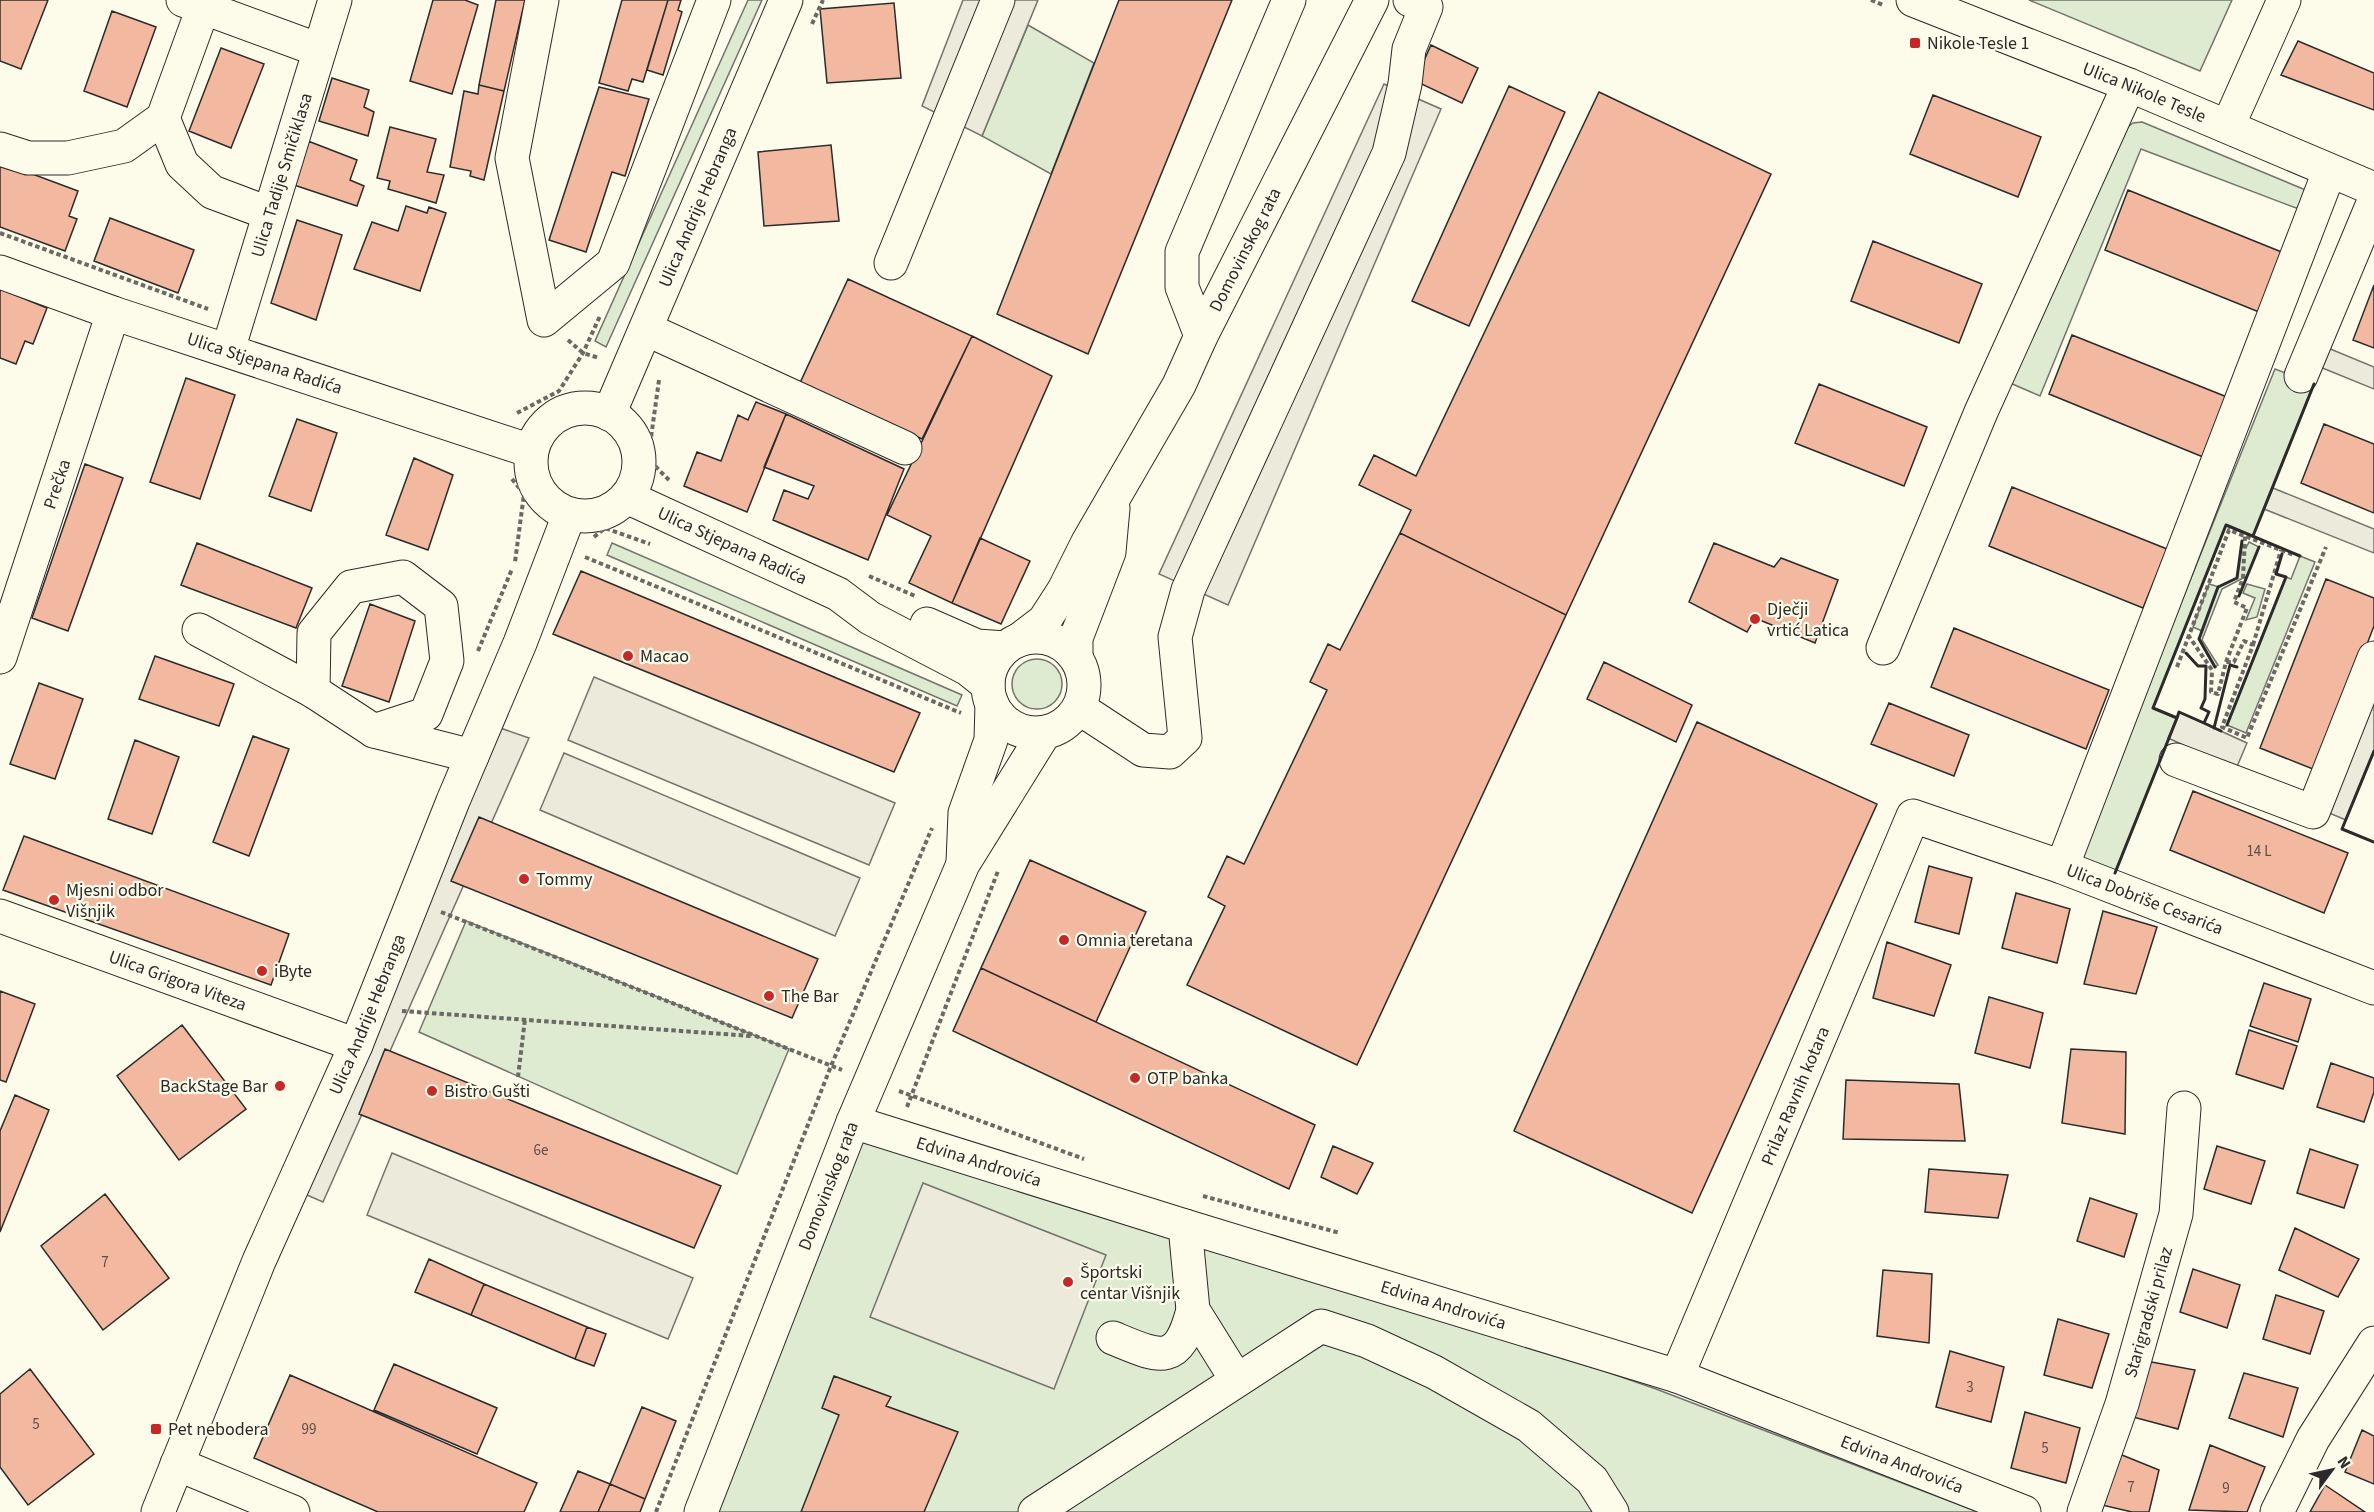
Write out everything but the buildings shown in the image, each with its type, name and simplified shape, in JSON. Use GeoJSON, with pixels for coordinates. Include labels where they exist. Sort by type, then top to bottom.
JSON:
{"type":"FeatureCollection","features":[{"type":"Feature","properties":{"kind":"street","name":"Ulica Tadije Smičiklasa"},"geometry":{"type":"LineString","coordinates":[[232,334],[335,0]]}},
{"type":"Feature","properties":{"kind":"street"},"geometry":{"type":"LineString","coordinates":[[542,0],[512,158],[544,320],[613,263],[714,0]]}},
{"type":"Feature","properties":{"kind":"street","name":"Ulica Andrije Hebranga"},"geometry":{"type":"LineString","coordinates":[[609,414],[786,0]]}},
{"type":"Feature","properties":{"kind":"street"},"geometry":{"type":"LineString","coordinates":[[891,263],[998,0]]}},
{"type":"Feature","properties":{"kind":"street"},"geometry":{"type":"LineString","coordinates":[[1201,336],[1182,287],[1182,252],[1289,0]]}},
{"type":"Feature","properties":{"kind":"street","name":"Domovinskog rata"},"geometry":{"type":"LineString","coordinates":[[1012,644],[1044,621],[1064,590],[1088,542],[1179,385],[1201,336],[1372,0]]}},
{"type":"Feature","properties":{"kind":"street"},"geometry":{"type":"LineString","coordinates":[[1078,708],[1143,750],[1170,752],[1185,738],[1175,637],[1188,590],[1389,153],[1405,84],[1409,49],[1426,7],[1410,0]]}},
{"type":"Feature","properties":{"kind":"street","name":"Ulica Nikole Tesle"},"geometry":{"type":"LineString","coordinates":[[1913,0],[2129,85],[2228,126],[2329,172],[2374,189]]}},
{"type":"Feature","properties":{"kind":"street"},"geometry":{"type":"LineString","coordinates":[[2228,126],[2284,0]]}},
{"type":"Feature","properties":{"kind":"street"},"geometry":{"type":"LineString","coordinates":[[268,213],[212,192],[182,164],[163,118],[192,4],[320,50]]}},
{"type":"Feature","properties":{"kind":"street"},"geometry":{"type":"LineString","coordinates":[[1883,648],[1982,412],[2129,85]]}},
{"type":"Feature","properties":{"kind":"street"},"geometry":{"type":"LineString","coordinates":[[0,149],[28,158],[68,158],[124,146],[163,118]]}},
{"type":"Feature","properties":{"kind":"street"},"geometry":{"type":"LineString","coordinates":[[2062,867],[2329,172]]}},
{"type":"Feature","properties":{"kind":"street"},"geometry":{"type":"LineString","coordinates":[[2301,376],[2374,201]]}},
{"type":"Feature","properties":{"kind":"street","name":"Ulica Stjepana Radića"},"geometry":{"type":"LineString","coordinates":[[0,272],[113,313],[232,334],[531,451]]}},
{"type":"Feature","properties":{"kind":"street","name":"Prečka"},"geometry":{"type":"LineString","coordinates":[[0,657],[113,313]]}},
{"type":"Feature","properties":{"kind":"street"},"geometry":{"type":"LineString","coordinates":[[646,329],[905,448]]}},
{"type":"Feature","properties":{"kind":"street"},"geometry":{"type":"LineString","coordinates":[[577,408],[594,408],[609,414],[622,423],[632,436],[638,451],[639,467],[635,483],[627,497],[615,507],[601,514],[585,517],[569,514],[555,507],[543,497],[534,483],[530,467],[531,451],[537,435],[547,422],[561,413],[577,408]]}},
{"type":"Feature","properties":{"kind":"street","name":"Ulica Stjepana Radića"},"geometry":{"type":"LineString","coordinates":[[627,497],[838,594],[870,618],[968,669],[978,702]]}},
{"type":"Feature","properties":{"kind":"street","name":"Domovinskog rata"},"geometry":{"type":"LineString","coordinates":[[1076,658],[1076,638],[1108,552],[1114,497]]}},
{"type":"Feature","properties":{"kind":"street","name":"Ulica Andrije Hebranga"},"geometry":{"type":"LineString","coordinates":[[158,1512],[259,1261],[356,1045],[520,643],[569,514]]}},
{"type":"Feature","properties":{"kind":"street"},"geometry":{"type":"LineString","coordinates":[[313,691],[314,633],[351,587],[403,577],[441,606],[447,661],[426,714],[374,731]]}},
{"type":"Feature","properties":{"kind":"street","name":"Ulica Stjepana Radića"},"geometry":{"type":"LineString","coordinates":[[838,594],[872,599],[976,646],[1012,644]]}},
{"type":"Feature","properties":{"kind":"street"},"geometry":{"type":"LineString","coordinates":[[199,630],[313,691],[374,731],[472,756]]}},
{"type":"Feature","properties":{"kind":"street"},"geometry":{"type":"LineString","coordinates":[[1035,637],[1051,639],[1065,646],[1076,658],[1084,682],[1078,708],[1058,728],[1030,733],[1009,725],[978,702],[995,659],[1012,644],[1035,637]]}},
{"type":"Feature","properties":{"kind":"street"},"geometry":{"type":"LineString","coordinates":[[2176,760],[2313,812],[2374,658]]}},
{"type":"Feature","properties":{"kind":"street","name":"Domovinskog rata"},"geometry":{"type":"LineString","coordinates":[[963,864],[965,813],[991,740],[978,702]]}},
{"type":"Feature","properties":{"kind":"street","name":"Domovinskog rata"},"geometry":{"type":"LineString","coordinates":[[700,1512],[853,1122],[963,864],[1045,732]]}},
{"type":"Feature","properties":{"kind":"street","name":"Ulica Dobriše Cesarića"},"geometry":{"type":"LineString","coordinates":[[1913,816],[2062,867],[2374,988]]}},
{"type":"Feature","properties":{"kind":"street","name":"Prilaz Ravnih kotara"},"geometry":{"type":"LineString","coordinates":[[1677,1376],[1913,816]]}},
{"type":"Feature","properties":{"kind":"street","name":"Ulica Grigora Viteza"},"geometry":{"type":"LineString","coordinates":[[0,916],[356,1045]]}},
{"type":"Feature","properties":{"kind":"street","name":"Starigradski prilaz"},"geometry":{"type":"LineString","coordinates":[[2084,1512],[2122,1404],[2176,1214],[2184,1107]]}},
{"type":"Feature","properties":{"kind":"street","name":"Edvina Androvića"},"geometry":{"type":"LineString","coordinates":[[853,1122],[1677,1376],[2024,1512]]}},
{"type":"Feature","properties":{"kind":"street"},"geometry":{"type":"LineString","coordinates":[[1113,1338],[1148,1353],[1164,1353],[1178,1348],[1187,1331],[1192,1310],[1185,1226]]}},
{"type":"Feature","properties":{"kind":"street"},"geometry":{"type":"LineString","coordinates":[[1192,1310],[1236,1379]]}},
{"type":"Feature","properties":{"kind":"street"},"geometry":{"type":"LineString","coordinates":[[1035,1512],[1236,1379],[1321,1326],[1366,1341],[1434,1372],[1529,1426],[1592,1480],[1612,1512]]}},
{"type":"Feature","properties":{"kind":"street"},"geometry":{"type":"LineString","coordinates":[[2277,1512],[2313,1439],[2374,1343]]}},
{"type":"Feature","properties":{"kind":"street"},"geometry":{"type":"LineString","coordinates":[[177,1464],[293,1512]]}},
{"type":"Feature","properties":{"kind":"path"},"geometry":{"type":"LineString","coordinates":[[0,233],[232,334]]}},
{"type":"Feature","properties":{"kind":"path"},"geometry":{"type":"LineString","coordinates":[[511,416],[559,392],[584,353]]}},
{"type":"Feature","properties":{"kind":"path"},"geometry":{"type":"LineString","coordinates":[[660,374],[648,459],[677,487]]}},
{"type":"Feature","properties":{"kind":"path"},"geometry":{"type":"LineString","coordinates":[[474,660],[516,561],[524,494],[505,470]]}},
{"type":"Feature","properties":{"kind":"path"},"geometry":{"type":"LineString","coordinates":[[591,541],[605,528],[656,547]]}},
{"type":"Feature","properties":{"kind":"path"},"geometry":{"type":"LineString","coordinates":[[2176,667],[2229,530],[2294,555]]}},
{"type":"Feature","properties":{"kind":"path"},"geometry":{"type":"LineString","coordinates":[[2188,635],[2212,670],[2211,692],[2218,694],[2226,662],[2247,608],[2234,602],[2243,578],[2245,536]]}},
{"type":"Feature","properties":{"kind":"path"},"geometry":{"type":"LineString","coordinates":[[2280,550],[2253,645],[2222,727],[2247,738],[2326,547]]}},
{"type":"Feature","properties":{"kind":"path"},"geometry":{"type":"LineString","coordinates":[[576,554],[978,702],[964,720]]}},
{"type":"Feature","properties":{"kind":"path"},"geometry":{"type":"LineString","coordinates":[[863,574],[918,597]]}},
{"type":"Feature","properties":{"kind":"path"},"geometry":{"type":"LineString","coordinates":[[2226,662],[2234,662],[2244,641],[2253,645]]}},
{"type":"Feature","properties":{"kind":"path"},"geometry":{"type":"LineString","coordinates":[[656,1512],[831,1066],[932,825]]}},
{"type":"Feature","properties":{"kind":"path"},"geometry":{"type":"LineString","coordinates":[[912,1096],[1002,861]]}},
{"type":"Feature","properties":{"kind":"path"},"geometry":{"type":"LineString","coordinates":[[413,901],[831,1066],[1095,1163]]}},
{"type":"Feature","properties":{"kind":"path"},"geometry":{"type":"LineString","coordinates":[[369,1009],[755,1036]]}},
{"type":"Feature","properties":{"kind":"path"},"geometry":{"type":"LineString","coordinates":[[518,1077],[525,1019]]}},
{"type":"Feature","properties":{"kind":"path"},"geometry":{"type":"LineString","coordinates":[[1194,1194],[1341,1233]]}},
{"type":"Feature","properties":{"kind":"green space"},"geometry":{"type":"Polygon","coordinates":[[[748,0],[762,0],[606,347],[595,341],[748,0]]]}},
{"type":"Feature","properties":{"kind":"green space"},"geometry":{"type":"Polygon","coordinates":[[[2029,0],[2232,0],[2200,71],[2029,0]]]}},
{"type":"Feature","properties":{"kind":"green space"},"geometry":{"type":"Polygon","coordinates":[[[1028,25],[1094,63],[1051,174],[982,136],[1028,25]]]}},
{"type":"Feature","properties":{"kind":"green space"},"geometry":{"type":"Polygon","coordinates":[[[2142,122],[2308,191],[2302,206],[2296,208],[2141,149],[2040,396],[2008,382],[2121,132],[2133,123],[2142,122]]]}},
{"type":"Feature","properties":{"kind":"green space"},"geometry":{"type":"Polygon","coordinates":[[[2275,369],[2314,384],[2253,536],[2226,525],[2153,708],[2177,718],[2115,873],[2085,861],[2081,852],[2275,369]]]}},
{"type":"Feature","properties":{"kind":"green space"},"geometry":{"type":"Polygon","coordinates":[[[2249,542],[2259,547],[2247,576],[2222,589],[2202,640],[2218,665],[2215,667],[2199,639],[2202,631],[2193,627],[2209,584],[2219,587],[2237,578],[2241,547],[2246,548],[2249,542]]]}},
{"type":"Feature","properties":{"kind":"green space"},"geometry":{"type":"Polygon","coordinates":[[[612,543],[962,695],[957,706],[607,555],[612,543]]]}},
{"type":"Feature","properties":{"kind":"green space"},"geometry":{"type":"Polygon","coordinates":[[[2300,556],[2315,562],[2246,733],[2227,725],[2286,577],[2291,579],[2300,556]]]}},
{"type":"Feature","properties":{"kind":"green space"},"geometry":{"type":"Polygon","coordinates":[[[2247,584],[2265,589],[2257,617],[2246,620],[2255,598],[2243,593],[2247,584]]]}},
{"type":"Feature","properties":{"kind":"green space"},"geometry":{"type":"Polygon","coordinates":[[[1037,659],[1055,666],[1062,684],[1055,702],[1037,709],[1019,702],[1012,684],[1019,666],[1037,659]]]}},
{"type":"Feature","properties":{"kind":"green space"},"geometry":{"type":"Polygon","coordinates":[[[466,921],[789,1049],[737,1174],[419,1032],[466,921]]]}},
{"type":"Feature","properties":{"kind":"green space","name":"Športski centar Višnjik"},"geometry":{"type":"Polygon","coordinates":[[[853,1122],[1185,1226],[1656,1389],[1978,1512],[701,1512],[853,1122]]]}},
{"type":"Feature","properties":{"kind":"shaded area"},"geometry":{"type":"Polygon","coordinates":[[[963,0],[1038,0],[982,136],[922,106],[963,0]]]}},
{"type":"Feature","properties":{"kind":"shaded area"},"geometry":{"type":"Polygon","coordinates":[[[1384,84],[1441,109],[1228,605],[1159,574],[1384,84]]]}},
{"type":"Feature","properties":{"kind":"shaded area"},"geometry":{"type":"Polygon","coordinates":[[[2328,348],[2374,367],[2374,389],[2320,367],[2328,348]]]}},
{"type":"Feature","properties":{"kind":"shaded area"},"geometry":{"type":"Polygon","coordinates":[[[2273,488],[2374,529],[2374,553],[2264,509],[2273,488]]]}},
{"type":"Feature","properties":{"kind":"shaded area"},"geometry":{"type":"Polygon","coordinates":[[[594,677],[895,803],[869,865],[568,740],[594,677]]]}},
{"type":"Feature","properties":{"kind":"shaded area"},"geometry":{"type":"Polygon","coordinates":[[[2374,682],[2374,751],[2346,820],[2322,810],[2374,682]]]}},
{"type":"Feature","properties":{"kind":"shaded area"},"geometry":{"type":"Polygon","coordinates":[[[2179,712],[2247,743],[2236,769],[2168,738],[2179,712]]]}},
{"type":"Feature","properties":{"kind":"shaded area"},"geometry":{"type":"Polygon","coordinates":[[[486,723],[529,738],[323,1202],[291,1188],[486,723]]]}},
{"type":"Feature","properties":{"kind":"shaded area"},"geometry":{"type":"Polygon","coordinates":[[[564,753],[860,878],[835,936],[540,810],[564,753]]]}},
{"type":"Feature","properties":{"kind":"shaded area"},"geometry":{"type":"Polygon","coordinates":[[[392,1153],[693,1278],[668,1339],[367,1215],[392,1153]]]}},
{"type":"Feature","properties":{"kind":"shaded area"},"geometry":{"type":"Polygon","coordinates":[[[923,1183],[1106,1255],[1054,1389],[870,1317],[923,1183]]]}},
{"type":"Feature","properties":{"kind":"wall"},"geometry":{"type":"LineString","coordinates":[[2253,536],[2314,384]]}},
{"type":"Feature","properties":{"kind":"wall"},"geometry":{"type":"LineString","coordinates":[[2115,873],[2177,718],[2153,708],[2226,525],[2300,556]]}},
{"type":"Feature","properties":{"kind":"wall"},"geometry":{"type":"LineString","coordinates":[[2215,667],[2199,639],[2218,587],[2237,578],[2242,541]]}},
{"type":"Feature","properties":{"kind":"wall"},"geometry":{"type":"LineString","coordinates":[[2239,596],[2259,547]]}},
{"type":"Feature","properties":{"kind":"wall"},"geometry":{"type":"LineString","coordinates":[[2227,725],[2286,577],[2276,574],[2282,554]]}},
{"type":"Feature","properties":{"kind":"wall"},"geometry":{"type":"LineString","coordinates":[[2177,718],[2179,712],[2204,723],[2209,712],[2201,708],[2205,699],[2206,666],[2198,666],[2186,653]]}},
{"type":"Feature","properties":{"kind":"wall"},"geometry":{"type":"LineString","coordinates":[[2214,728],[2230,665],[2237,667]]}},
{"type":"Feature","properties":{"kind":"wall"},"geometry":{"type":"LineString","coordinates":[[2204,723],[2221,731]]}},
{"type":"Feature","properties":{"kind":"wall"},"geometry":{"type":"LineString","coordinates":[[2374,751],[2342,829],[2374,842]]}},
{"type":"Feature","properties":{"kind":"place","name":"Nikole Tesle 1"},"geometry":{"type":"Point","coordinates":[1915,43]}},
{"type":"Feature","properties":{"kind":"place","name":"Dječji vrtić Latica"},"geometry":{"type":"Point","coordinates":[1755,619]}},
{"type":"Feature","properties":{"kind":"place","name":"Macao"},"geometry":{"type":"Point","coordinates":[628,656]}},
{"type":"Feature","properties":{"kind":"place","name":"Tommy"},"geometry":{"type":"Point","coordinates":[524,879]}},
{"type":"Feature","properties":{"kind":"place","name":"Mjesni odbor Višnjik"},"geometry":{"type":"Point","coordinates":[54,900]}},
{"type":"Feature","properties":{"kind":"place","name":"Omnia teretana"},"geometry":{"type":"Point","coordinates":[1064,940]}},
{"type":"Feature","properties":{"kind":"place","name":"iByte"},"geometry":{"type":"Point","coordinates":[262,971]}},
{"type":"Feature","properties":{"kind":"place","name":"The Bar"},"geometry":{"type":"Point","coordinates":[769,996]}},
{"type":"Feature","properties":{"kind":"place","name":"OTP banka"},"geometry":{"type":"Point","coordinates":[1135,1078]}},
{"type":"Feature","properties":{"kind":"place","name":"BackStage Bar"},"geometry":{"type":"Point","coordinates":[280,1086]}},
{"type":"Feature","properties":{"kind":"place","name":"Bistro Gušti"},"geometry":{"type":"Point","coordinates":[432,1091]}},
{"type":"Feature","properties":{"kind":"place","name":"Športski centar Višnjik"},"geometry":{"type":"Point","coordinates":[1068,1282]}},
{"type":"Feature","properties":{"kind":"place","name":"Pet nebodera"},"geometry":{"type":"Point","coordinates":[156,1429]}}]}
